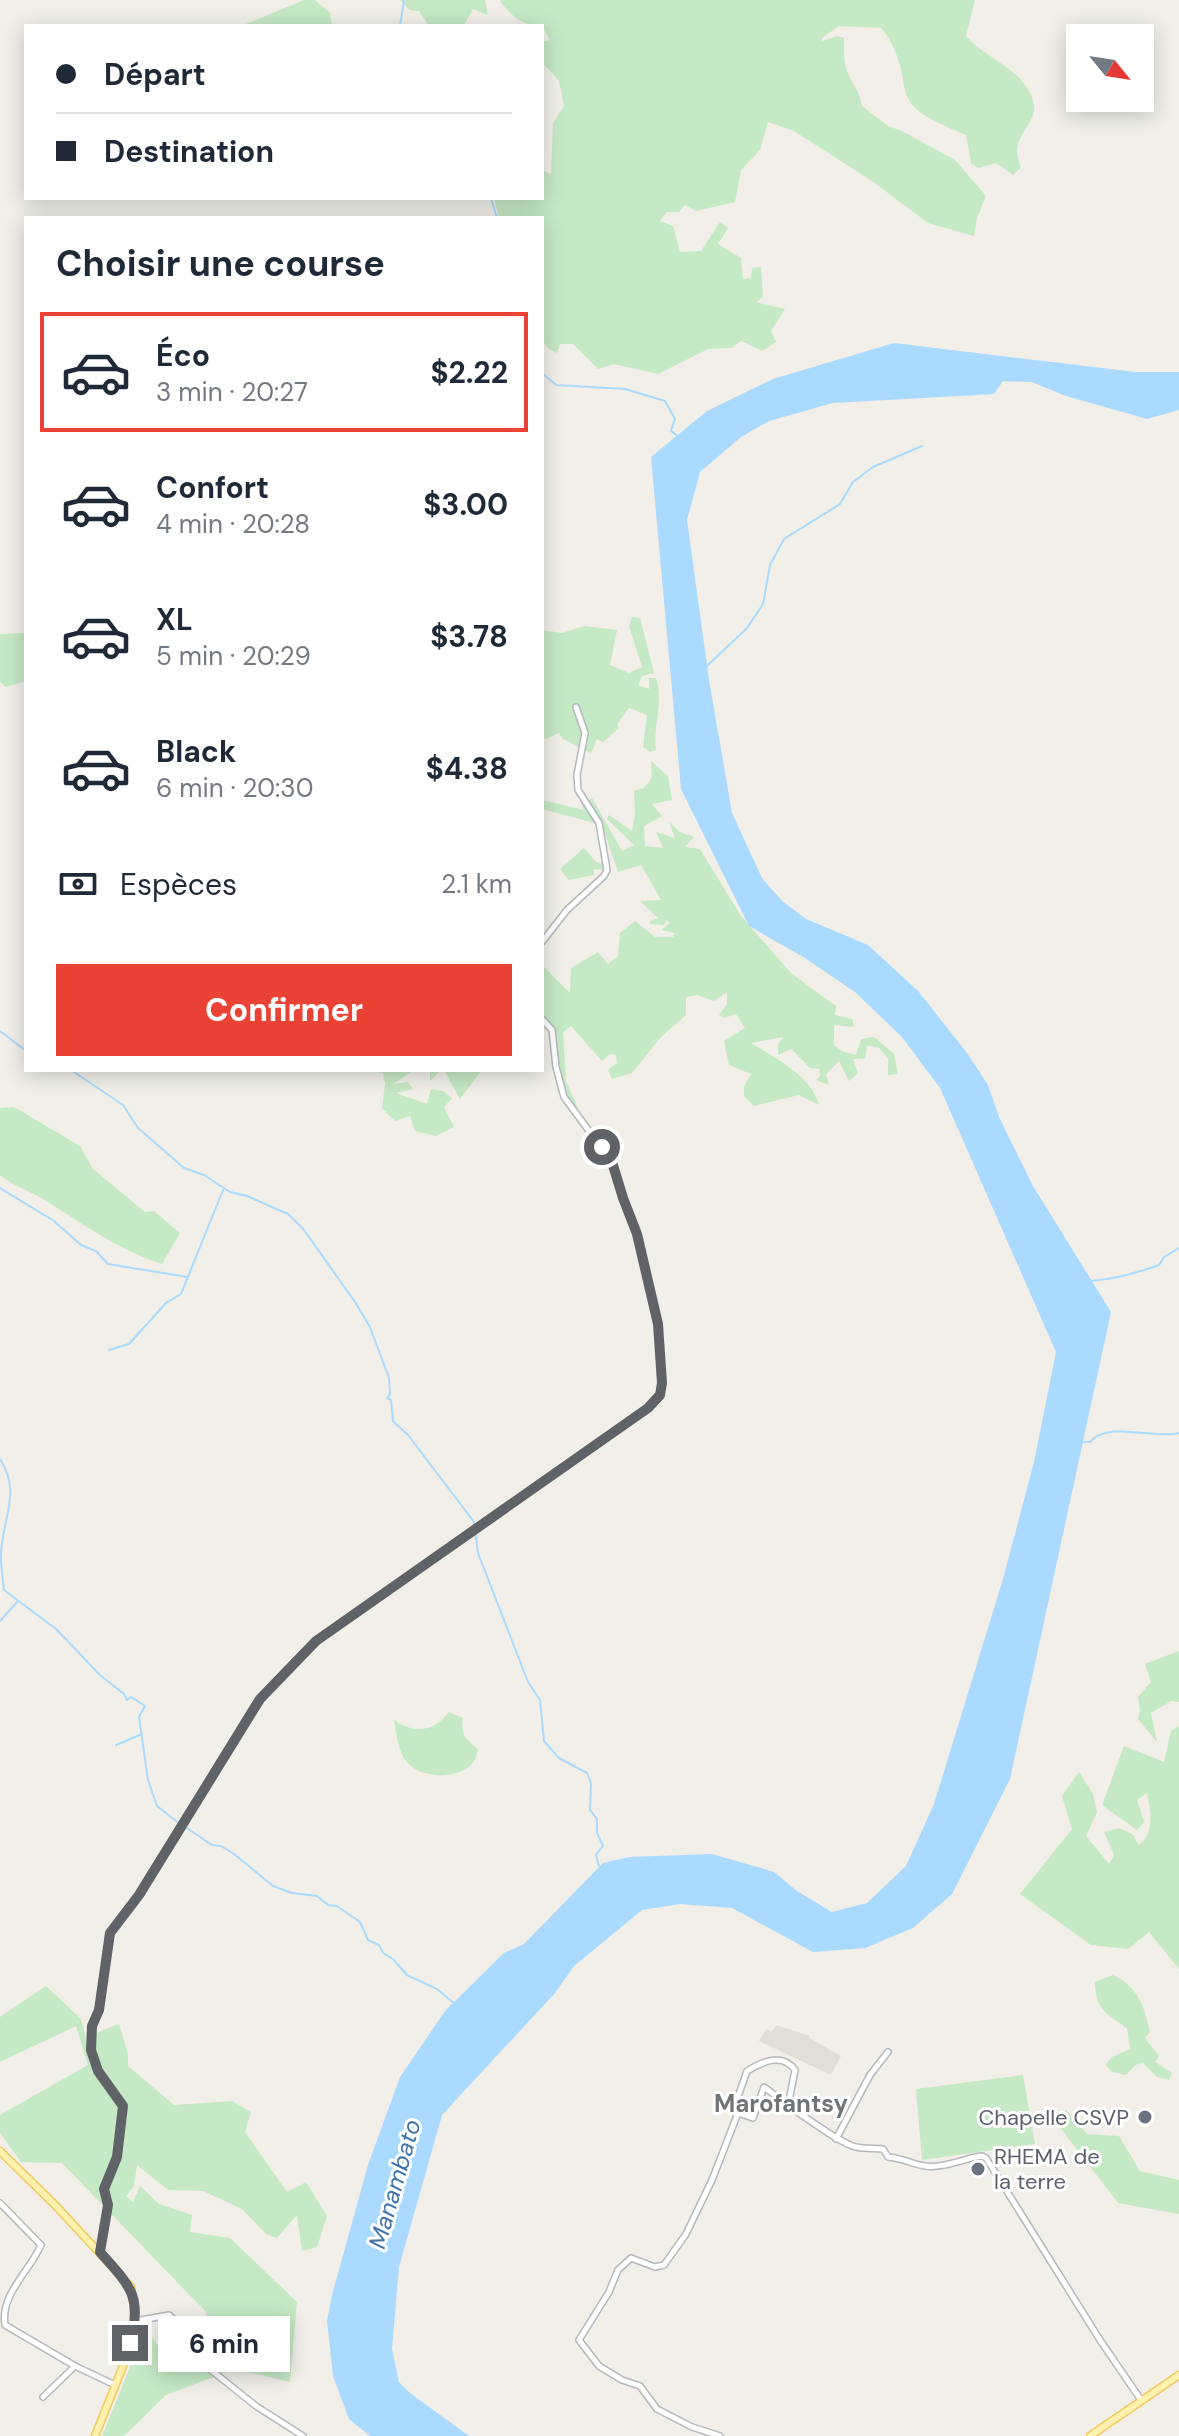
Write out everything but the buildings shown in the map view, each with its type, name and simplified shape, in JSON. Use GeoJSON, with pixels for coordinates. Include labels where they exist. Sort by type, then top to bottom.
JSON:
{"type":"FeatureCollection","features":[{"type":"Feature","properties":{"kind":"main road"},"geometry":{"type":"LineString","coordinates":[[0,2151],[131,2287],[136,2321],[95,2436]]}},
{"type":"Feature","properties":{"kind":"main road"},"geometry":{"type":"LineString","coordinates":[[1090,2436],[1179,2375]]}},
{"type":"Feature","properties":{"kind":"street"},"geometry":{"type":"LineString","coordinates":[[544,939],[567,910],[607,870],[599,823],[578,790],[577,775],[585,733],[576,707]]}},
{"type":"Feature","properties":{"kind":"street"},"geometry":{"type":"LineString","coordinates":[[100,2252],[108,2205],[104,2189],[117,2157],[123,2106],[98,2071],[91,2050],[92,2026],[99,2010],[110,1933],[139,1895],[260,1699],[316,1641],[648,1408],[660,1395],[658,1324],[637,1234],[612,1162],[564,1097],[556,1067],[552,1030],[544,1021]]}},
{"type":"Feature","properties":{"kind":"street"},"geometry":{"type":"LineString","coordinates":[[836,2139],[870,2075],[888,2052]]}},
{"type":"Feature","properties":{"kind":"street"},"geometry":{"type":"LineString","coordinates":[[788,2106],[795,2070],[790,2063],[779,2059],[763,2062],[747,2071],[733,2111],[753,2118],[764,2087],[788,2106],[827,2130],[836,2139],[855,2147],[883,2149],[888,2157],[905,2158],[929,2167],[969,2158],[986,2158],[1091,2327],[1141,2400]]}},
{"type":"Feature","properties":{"kind":"street"},"geometry":{"type":"LineString","coordinates":[[720,2436],[692,2427],[657,2409],[640,2386],[599,2366],[579,2340],[624,2262],[631,2258],[655,2267],[664,2265],[692,2222],[738,2113]]}},
{"type":"Feature","properties":{"kind":"street"},"geometry":{"type":"LineString","coordinates":[[0,2164],[6,2158]]}},
{"type":"Feature","properties":{"kind":"street"},"geometry":{"type":"LineString","coordinates":[[0,2203],[41,2245],[16,2281],[4,2307],[5,2325],[75,2366],[115,2385]]}},
{"type":"Feature","properties":{"kind":"street"},"geometry":{"type":"LineString","coordinates":[[136,2321],[169,2315],[192,2337],[201,2362],[256,2406],[303,2436]]}},
{"type":"Feature","properties":{"kind":"street"},"geometry":{"type":"LineString","coordinates":[[43,2397],[75,2366]]}},
{"type":"Feature","properties":{"kind":"shaded area"},"geometry":{"type":"Polygon","coordinates":[[[776,2025],[810,2036],[841,2056],[831,2075],[759,2041],[766,2029],[772,2032],[776,2025]]]}},
{"type":"Feature","properties":{"kind":"green space"},"geometry":{"type":"Polygon","coordinates":[[[304,0],[315,0],[330,13],[332,24],[246,24],[304,0]]]}},
{"type":"Feature","properties":{"kind":"green space"},"geometry":{"type":"Polygon","coordinates":[[[400,0],[485,0],[488,15],[473,9],[465,24],[428,24],[419,11],[410,10],[400,0]]]}},
{"type":"Feature","properties":{"kind":"green space"},"geometry":{"type":"Polygon","coordinates":[[[975,0],[966,36],[1019,78],[1032,98],[1032,118],[1018,144],[1021,167],[1013,175],[996,163],[978,168],[971,163],[966,135],[929,118],[909,100],[897,55],[881,28],[839,26],[822,41],[837,36],[844,38],[846,70],[862,106],[888,126],[955,160],[986,196],[974,236],[928,223],[872,181],[794,131],[768,122],[760,150],[741,170],[735,202],[696,211],[685,205],[679,212],[667,212],[660,221],[673,226],[680,252],[701,251],[720,222],[728,228],[718,244],[741,258],[743,279],[751,278],[752,268],[761,267],[763,297],[756,302],[785,309],[771,331],[776,342],[762,351],[741,341],[731,348],[708,349],[658,374],[614,364],[598,369],[573,344],[560,344],[557,353],[544,343],[544,216],[498,216],[494,200],[544,200],[544,171],[551,174],[553,123],[564,106],[559,81],[544,64],[544,42],[550,40],[544,24],[529,24],[518,19],[500,1],[975,0]]]}},
{"type":"Feature","properties":{"kind":"green space"},"geometry":{"type":"Polygon","coordinates":[[[632,617],[640,618],[654,673],[642,676],[638,685],[649,689],[649,678],[656,678],[658,686],[656,750],[650,752],[643,747],[647,715],[629,708],[617,724],[619,728],[603,742],[597,739],[591,753],[563,739],[559,733],[546,739],[544,630],[562,633],[584,626],[617,630],[610,665],[629,673],[642,667],[629,626],[632,617]]]}},
{"type":"Feature","properties":{"kind":"green space"},"geometry":{"type":"Polygon","coordinates":[[[24,633],[24,682],[6,687],[0,682],[0,634],[24,633]]]}},
{"type":"Feature","properties":{"kind":"green space"},"geometry":{"type":"Polygon","coordinates":[[[651,761],[668,776],[672,800],[652,804],[662,816],[644,826],[645,846],[663,848],[656,832],[675,838],[669,822],[680,832],[694,837],[685,847],[700,849],[741,916],[792,974],[836,1006],[835,1015],[852,1019],[854,1027],[834,1025],[834,1045],[856,1055],[861,1039],[874,1037],[894,1054],[898,1074],[888,1075],[888,1058],[879,1048],[867,1045],[865,1059],[853,1059],[858,1073],[849,1081],[839,1061],[826,1074],[829,1085],[816,1080],[820,1076],[819,1069],[810,1068],[791,1049],[778,1055],[778,1045],[783,1037],[751,1043],[801,1077],[809,1085],[819,1105],[799,1095],[754,1106],[744,1096],[744,1086],[751,1074],[729,1065],[724,1041],[745,1028],[736,1014],[724,1018],[719,1015],[727,1004],[727,992],[714,1001],[697,995],[686,997],[686,1015],[661,1037],[632,1073],[612,1079],[608,1070],[617,1063],[616,1055],[610,1054],[602,1061],[571,1026],[563,1032],[566,1081],[579,1110],[558,1092],[553,1065],[555,1029],[544,1017],[544,967],[570,993],[571,968],[598,952],[608,964],[618,956],[620,933],[635,921],[655,937],[673,937],[675,933],[661,930],[670,923],[666,920],[664,925],[650,924],[658,918],[640,901],[661,900],[641,865],[618,872],[602,825],[544,810],[544,800],[584,810],[582,805],[592,798],[622,851],[634,845],[607,819],[609,815],[632,831],[634,791],[644,788],[652,778],[651,761]]]}},
{"type":"Feature","properties":{"kind":"green space"},"geometry":{"type":"Polygon","coordinates":[[[584,848],[596,862],[605,864],[604,870],[594,869],[594,875],[569,880],[560,869],[584,848]]]}},
{"type":"Feature","properties":{"kind":"green space"},"geometry":{"type":"Polygon","coordinates":[[[376,1072],[411,1072],[393,1084],[408,1082],[413,1089],[396,1093],[427,1104],[431,1089],[443,1091],[452,1098],[444,1107],[454,1127],[436,1136],[415,1131],[410,1116],[395,1121],[382,1108],[383,1073],[376,1072]]]}},
{"type":"Feature","properties":{"kind":"green space"},"geometry":{"type":"Polygon","coordinates":[[[430,1072],[439,1072],[430,1081],[430,1072]]]}},
{"type":"Feature","properties":{"kind":"green space"},"geometry":{"type":"Polygon","coordinates":[[[445,1072],[480,1072],[460,1099],[445,1072]]]}},
{"type":"Feature","properties":{"kind":"green space"},"geometry":{"type":"Polygon","coordinates":[[[14,1107],[80,1146],[93,1169],[145,1212],[154,1211],[180,1233],[162,1264],[115,1244],[0,1175],[0,1108],[14,1107]]]}},
{"type":"Feature","properties":{"kind":"green space"},"geometry":{"type":"Polygon","coordinates":[[[1179,1651],[1179,1702],[1171,1701],[1151,1713],[1157,1742],[1138,1719],[1138,1697],[1151,1682],[1145,1664],[1179,1651]]]}},
{"type":"Feature","properties":{"kind":"green space"},"geometry":{"type":"Polygon","coordinates":[[[449,1712],[463,1718],[465,1736],[478,1749],[475,1760],[462,1771],[444,1775],[426,1773],[411,1766],[403,1756],[394,1720],[423,1729],[437,1724],[449,1712]]]}},
{"type":"Feature","properties":{"kind":"green space"},"geometry":{"type":"Polygon","coordinates":[[[1179,1726],[1179,1969],[1149,1932],[1128,1949],[1091,1945],[1020,1894],[1072,1829],[1062,1796],[1079,1772],[1093,1794],[1097,1812],[1086,1836],[1109,1864],[1114,1855],[1104,1832],[1119,1828],[1132,1834],[1139,1845],[1144,1840],[1150,1828],[1147,1793],[1137,1800],[1144,1822],[1137,1830],[1102,1805],[1124,1746],[1164,1762],[1171,1731],[1179,1726]]]}},
{"type":"Feature","properties":{"kind":"green space"},"geometry":{"type":"Polygon","coordinates":[[[1113,1975],[1129,1986],[1139,1999],[1150,2032],[1145,2038],[1159,2056],[1155,2062],[1172,2073],[1169,2080],[1157,2077],[1143,2063],[1135,2065],[1126,2075],[1112,2072],[1106,2065],[1112,2057],[1130,2049],[1127,2028],[1108,2014],[1097,1999],[1095,1982],[1113,1975]]]}},
{"type":"Feature","properties":{"kind":"green space"},"geometry":{"type":"Polygon","coordinates":[[[46,1986],[81,2019],[89,2052],[98,2032],[119,2024],[128,2054],[128,2066],[174,2105],[232,2101],[251,2112],[245,2132],[287,2192],[306,2182],[327,2216],[317,2247],[302,2251],[297,2215],[277,2238],[266,2234],[242,2209],[203,2191],[168,2190],[137,2165],[134,2186],[126,2196],[133,2202],[140,2186],[159,2204],[192,2215],[190,2232],[230,2238],[297,2302],[290,2382],[235,2369],[166,2395],[124,2436],[102,2436],[130,2367],[142,2320],[157,2345],[190,2347],[207,2313],[62,2163],[21,2162],[0,2133],[0,2115],[88,2065],[76,2026],[0,2062],[0,2017],[46,1986]]]}},
{"type":"Feature","properties":{"kind":"green space"},"geometry":{"type":"Polygon","coordinates":[[[1023,2075],[1035,2144],[922,2160],[916,2089],[1023,2075]]]}},
{"type":"Feature","properties":{"kind":"green space"},"geometry":{"type":"Polygon","coordinates":[[[1066,2110],[1087,2134],[1119,2136],[1140,2171],[1179,2180],[1179,2214],[1118,2203],[1056,2122],[1066,2110]]]}},
{"type":"Feature","properties":{"kind":"water","name":"Manambato"},"geometry":{"type":"Polygon","coordinates":[[[894,343],[1135,372],[1179,372],[1179,410],[1147,419],[1066,396],[1032,382],[1003,381],[994,394],[833,403],[769,421],[741,437],[700,472],[687,520],[709,680],[732,813],[762,878],[782,901],[806,919],[868,945],[918,991],[988,1085],[999,1117],[1033,1186],[1111,1312],[1010,1779],[952,1894],[913,1928],[865,1948],[813,1952],[732,1908],[680,1904],[642,1910],[574,1966],[555,1993],[442,2115],[399,2267],[392,2349],[399,2382],[469,2436],[370,2436],[349,2419],[333,2376],[327,2321],[368,2165],[400,2077],[445,2011],[504,1953],[524,1944],[603,1863],[629,1857],[712,1854],[774,1872],[797,1891],[832,1912],[867,1903],[906,1866],[934,1804],[1003,1579],[1034,1462],[1056,1352],[940,1088],[902,1037],[855,992],[805,958],[749,926],[681,789],[651,457],[707,411],[773,379],[894,343]]]}},
{"type":"Feature","properties":{"kind":"waterway"},"geometry":{"type":"LineString","coordinates":[[400,24],[404,0]]}},
{"type":"Feature","properties":{"kind":"waterway"},"geometry":{"type":"LineString","coordinates":[[492,200],[496,216]]}},
{"type":"Feature","properties":{"kind":"waterway"},"geometry":{"type":"LineString","coordinates":[[544,375],[556,385],[625,389],[665,401],[675,419],[671,431],[678,436]]}},
{"type":"Feature","properties":{"kind":"waterway"},"geometry":{"type":"LineString","coordinates":[[707,666],[747,628],[763,604],[770,565],[784,539],[840,504],[853,482],[873,467],[922,446]]}},
{"type":"Feature","properties":{"kind":"waterway"},"geometry":{"type":"LineString","coordinates":[[0,1031],[24,1049]]}},
{"type":"Feature","properties":{"kind":"waterway"},"geometry":{"type":"LineString","coordinates":[[74,1072],[123,1105],[138,1128],[184,1168],[204,1175],[230,1192],[288,1214],[304,1230],[355,1302],[370,1327],[389,1378],[390,1394],[387,1398],[391,1400],[393,1421],[408,1435],[474,1522],[478,1553],[528,1682],[540,1700],[544,1741],[559,1758],[587,1773],[591,1783],[590,1810],[597,1819],[597,1833],[603,1846],[596,1855],[599,1866]]}},
{"type":"Feature","properties":{"kind":"waterway"},"geometry":{"type":"LineString","coordinates":[[0,1188],[54,1221],[81,1245],[96,1251],[108,1264],[187,1277]]}},
{"type":"Feature","properties":{"kind":"waterway"},"geometry":{"type":"LineString","coordinates":[[109,1350],[129,1344],[166,1303],[181,1294],[223,1190]]}},
{"type":"Feature","properties":{"kind":"waterway"},"geometry":{"type":"LineString","coordinates":[[1091,1281],[1159,1265],[1164,1257],[1179,1248]]}},
{"type":"Feature","properties":{"kind":"waterway"},"geometry":{"type":"LineString","coordinates":[[1084,1442],[1109,1432],[1179,1433]]}},
{"type":"Feature","properties":{"kind":"waterway"},"geometry":{"type":"LineString","coordinates":[[0,1459],[10,1484],[1,1562],[4,1590],[56,1629],[127,1700],[131,1697],[145,1706],[139,1717],[148,1780],[157,1806],[180,1824]]}},
{"type":"Feature","properties":{"kind":"waterway"},"geometry":{"type":"LineString","coordinates":[[0,1621],[17,1602]]}},
{"type":"Feature","properties":{"kind":"waterway"},"geometry":{"type":"LineString","coordinates":[[116,1745],[140,1735]]}},
{"type":"Feature","properties":{"kind":"waterway"},"geometry":{"type":"LineString","coordinates":[[185,1827],[212,1845],[221,1846],[234,1854],[273,1886],[292,1893],[317,1896],[328,1905],[337,1906],[360,1922],[368,1940],[379,1945],[383,1953],[407,1975],[437,1989],[455,2004]]}},
{"type":"Feature","properties":{"kind":"place","name":"Chapelle CSVP"},"geometry":{"type":"Point","coordinates":[1145,2117]}},
{"type":"Feature","properties":{"kind":"place","name":"RHEMA de la terre"},"geometry":{"type":"Point","coordinates":[978,2169]}},
{"type":"Feature","properties":{"kind":"district","name":"Marofantsy"},"geometry":{"type":"Point","coordinates":[781,2104]}},
{"type":"Feature","properties":{"kind":"route"},"geometry":{"type":"LineString","coordinates":[[130,2343],[136,2321],[131,2287],[100,2252],[108,2205],[104,2189],[117,2157],[123,2106],[98,2071],[91,2050],[92,2026],[99,2010],[110,1933],[139,1895],[260,1699],[316,1641],[648,1408],[660,1395],[658,1324],[642,1255],[612,1162],[602,1147]]}}]}
